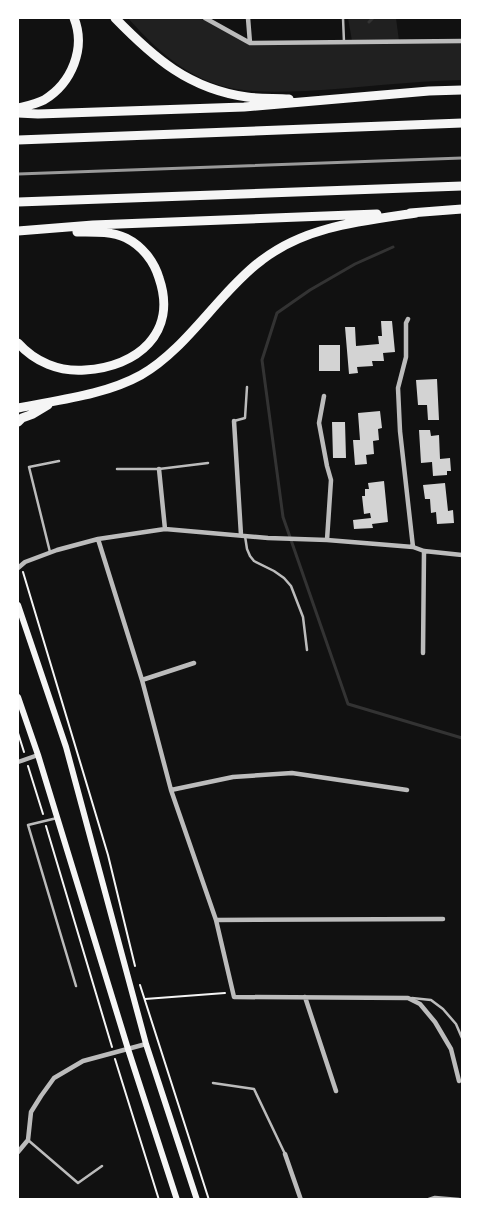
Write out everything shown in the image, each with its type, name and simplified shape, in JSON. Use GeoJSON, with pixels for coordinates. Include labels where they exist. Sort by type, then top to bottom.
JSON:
{"type":"FeatureCollection","features":[{"type":"Feature","properties":{"kind":"highway"},"geometry":{"type":"LineString","coordinates":[[18,108],[44,99],[60,87],[70,74],[77,58],[79,42],[77,24],[74,18]]}},
{"type":"Feature","properties":{"kind":"highway"},"geometry":{"type":"LineString","coordinates":[[115,18],[157,58],[190,80],[209,88],[249,97],[322,100]]}},
{"type":"Feature","properties":{"kind":"highway"},"geometry":{"type":"LineString","coordinates":[[18,114],[244,107],[429,91],[462,90]]}},
{"type":"Feature","properties":{"kind":"highway"},"geometry":{"type":"LineString","coordinates":[[18,140],[462,123]]}},
{"type":"Feature","properties":{"kind":"highway"},"geometry":{"type":"LineString","coordinates":[[18,202],[462,186]]}},
{"type":"Feature","properties":{"kind":"highway"},"geometry":{"type":"LineString","coordinates":[[20,231],[93,225],[416,213],[462,209]]}},
{"type":"Feature","properties":{"kind":"highway"},"geometry":{"type":"LineString","coordinates":[[18,408],[99,391],[122,384],[143,374],[178,345],[243,276],[262,260],[284,246],[330,228],[416,213]]}},
{"type":"Feature","properties":{"kind":"highway"},"geometry":{"type":"LineString","coordinates":[[18,343],[26,352],[40,362],[56,368],[75,371],[94,370],[112,366],[128,360],[151,341],[163,314],[164,298],[162,284],[156,269],[138,246],[125,238],[110,233],[20,231]]}},
{"type":"Feature","properties":{"kind":"highway"},"geometry":{"type":"LineString","coordinates":[[18,422],[52,402]]}},
{"type":"Feature","properties":{"kind":"main road"},"geometry":{"type":"LineString","coordinates":[[18,605],[66,748],[146,1044],[196,1200]]}},
{"type":"Feature","properties":{"kind":"main road"},"geometry":{"type":"LineString","coordinates":[[18,697],[38,755],[128,1049],[177,1200]]}},
{"type":"Feature","properties":{"kind":"street"},"geometry":{"type":"LineString","coordinates":[[205,18],[250,43],[462,41]]}},
{"type":"Feature","properties":{"kind":"street"},"geometry":{"type":"LineString","coordinates":[[248,18],[250,43]]}},
{"type":"Feature","properties":{"kind":"street"},"geometry":{"type":"LineString","coordinates":[[408,319],[406,323],[406,357],[398,388],[400,431],[413,547]]}},
{"type":"Feature","properties":{"kind":"street"},"geometry":{"type":"LineString","coordinates":[[324,396],[319,423],[331,480],[327,540]]}},
{"type":"Feature","properties":{"kind":"street"},"geometry":{"type":"LineString","coordinates":[[234,421],[243,535]]}},
{"type":"Feature","properties":{"kind":"street"},"geometry":{"type":"LineString","coordinates":[[159,469],[165,529]]}},
{"type":"Feature","properties":{"kind":"street"},"geometry":{"type":"LineString","coordinates":[[19,566],[50,552],[98,539],[165,529],[413,547],[424,551],[462,555]]}},
{"type":"Feature","properties":{"kind":"street"},"geometry":{"type":"LineString","coordinates":[[98,539],[142,680],[171,790],[216,920],[233,995],[408,998],[420,1004],[435,1022],[451,1049],[459,1081]]}},
{"type":"Feature","properties":{"kind":"street"},"geometry":{"type":"LineString","coordinates":[[423,653],[424,551]]}},
{"type":"Feature","properties":{"kind":"street"},"geometry":{"type":"LineString","coordinates":[[142,680],[194,663]]}},
{"type":"Feature","properties":{"kind":"street"},"geometry":{"type":"LineString","coordinates":[[18,762],[38,755]]}},
{"type":"Feature","properties":{"kind":"street"},"geometry":{"type":"LineString","coordinates":[[171,790],[233,777],[292,773],[406,790]]}},
{"type":"Feature","properties":{"kind":"street"},"geometry":{"type":"LineString","coordinates":[[216,920],[443,919]]}},
{"type":"Feature","properties":{"kind":"street"},"geometry":{"type":"LineString","coordinates":[[305,997],[336,1091]]}},
{"type":"Feature","properties":{"kind":"street"},"geometry":{"type":"LineString","coordinates":[[18,1152],[28,1140],[31,1112],[40,1096],[54,1078],[83,1061],[146,1044]]}},
{"type":"Feature","properties":{"kind":"street"},"geometry":{"type":"LineString","coordinates":[[285,1154],[301,1200]]}},
{"type":"Feature","properties":{"kind":"street"},"geometry":{"type":"LineString","coordinates":[[429,1200],[435,1198],[459,1200]]}},
{"type":"Feature","properties":{"kind":"lane"},"geometry":{"type":"LineString","coordinates":[[343,18],[344,42]]}},
{"type":"Feature","properties":{"kind":"lane"},"geometry":{"type":"LineString","coordinates":[[234,421],[245,418],[247,387]]}},
{"type":"Feature","properties":{"kind":"lane"},"geometry":{"type":"LineString","coordinates":[[50,552],[29,467],[59,461]]}},
{"type":"Feature","properties":{"kind":"lane"},"geometry":{"type":"LineString","coordinates":[[117,469],[159,469],[208,463]]}},
{"type":"Feature","properties":{"kind":"lane"},"geometry":{"type":"LineString","coordinates":[[243,535],[247,549],[254,561],[274,570],[291,586],[303,617],[308,650]]}},
{"type":"Feature","properties":{"kind":"lane"},"geometry":{"type":"LineString","coordinates":[[57,818],[28,825],[76,986]]}},
{"type":"Feature","properties":{"kind":"lane"},"geometry":{"type":"LineString","coordinates":[[408,998],[431,1000],[443,1009],[456,1024],[462,1038]]}},
{"type":"Feature","properties":{"kind":"lane"},"geometry":{"type":"LineString","coordinates":[[212,1083],[254,1089],[285,1154]]}},
{"type":"Feature","properties":{"kind":"lane"},"geometry":{"type":"LineString","coordinates":[[28,1140],[78,1184],[102,1166]]}},
{"type":"Feature","properties":{"kind":"path"},"geometry":{"type":"LineString","coordinates":[[19,566],[108,855],[136,970]]}},
{"type":"Feature","properties":{"kind":"path"},"geometry":{"type":"LineString","coordinates":[[18,732],[159,1200]]}},
{"type":"Feature","properties":{"kind":"path"},"geometry":{"type":"LineString","coordinates":[[138,980],[209,1200]]}},
{"type":"Feature","properties":{"kind":"path"},"geometry":{"type":"LineString","coordinates":[[144,999],[233,995]]}},
{"type":"Feature","properties":{"kind":"shaded area"},"geometry":{"type":"Polygon","coordinates":[[[128,18],[205,18],[250,43],[352,41],[348,18],[396,18],[399,41],[462,41],[462,80],[281,92],[232,88],[196,76],[174,62],[145,37],[128,18]]]}},
{"type":"Feature","properties":{"kind":"building"},"geometry":{"type":"Polygon","coordinates":[[[381,321],[392,321],[395,352],[383,353],[384,361],[372,361],[373,366],[357,367],[358,373],[349,374],[345,327],[355,327],[356,346],[379,344],[378,336],[382,336],[381,321]]]}},
{"type":"Feature","properties":{"kind":"building"},"geometry":{"type":"Polygon","coordinates":[[[319,345],[340,345],[340,371],[319,371],[319,345]]]}},
{"type":"Feature","properties":{"kind":"building"},"geometry":{"type":"Polygon","coordinates":[[[437,379],[439,420],[428,420],[427,405],[418,405],[416,380],[437,379]]]}},
{"type":"Feature","properties":{"kind":"building"},"geometry":{"type":"Polygon","coordinates":[[[380,411],[382,428],[378,429],[379,440],[373,441],[374,454],[366,455],[367,464],[355,465],[353,440],[360,440],[358,413],[380,411]]]}},
{"type":"Feature","properties":{"kind":"building"},"geometry":{"type":"Polygon","coordinates":[[[332,422],[345,422],[346,458],[333,458],[332,422]]]}},
{"type":"Feature","properties":{"kind":"building"},"geometry":{"type":"Polygon","coordinates":[[[419,430],[430,430],[431,436],[439,435],[440,459],[450,458],[451,471],[447,471],[447,475],[433,476],[432,462],[421,463],[419,430]]]}},
{"type":"Feature","properties":{"kind":"building"},"geometry":{"type":"Polygon","coordinates":[[[384,481],[388,522],[372,524],[373,528],[354,529],[353,520],[371,518],[370,513],[364,514],[362,496],[365,496],[365,489],[369,489],[368,483],[384,481]]]}},
{"type":"Feature","properties":{"kind":"building"},"geometry":{"type":"Polygon","coordinates":[[[445,483],[448,511],[453,510],[454,523],[437,524],[436,512],[431,513],[430,499],[425,499],[423,485],[445,483]]]}},
{"type":"Feature","properties":{"kind":"waterway"},"geometry":{"type":"LineString","coordinates":[[369,22],[373,18]]}},
{"type":"Feature","properties":{"kind":"waterway"},"geometry":{"type":"LineString","coordinates":[[393,247],[355,264],[310,290],[277,313],[262,360],[283,517],[348,704],[462,738]]}},
{"type":"Feature","properties":{"kind":"railway"},"geometry":{"type":"LineString","coordinates":[[18,174],[462,158]]}}]}
